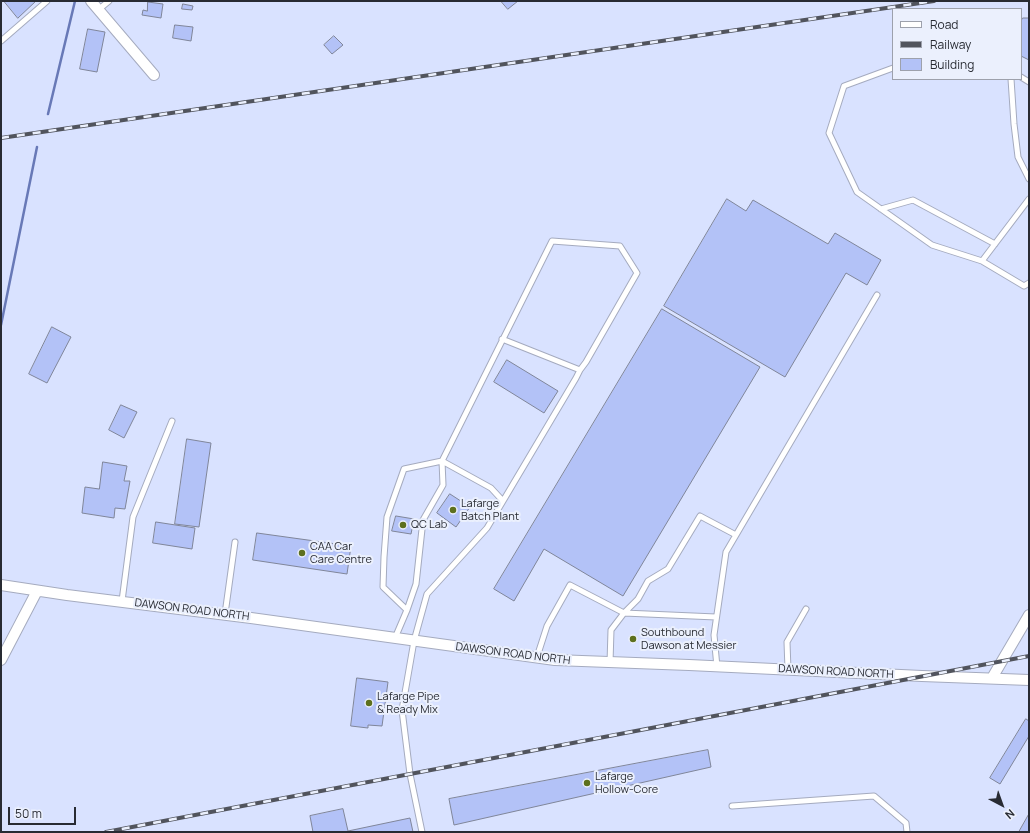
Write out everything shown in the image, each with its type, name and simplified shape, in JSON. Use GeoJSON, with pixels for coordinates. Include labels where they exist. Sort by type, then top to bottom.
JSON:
{"type":"FeatureCollection","features":[{"type":"Feature","properties":{"kind":"street"},"geometry":{"type":"LineString","coordinates":[[90,1],[154,75]]}},
{"type":"Feature","properties":{"kind":"street","name":"DAWSON ROAD NORTH"},"geometry":{"type":"LineString","coordinates":[[1,585],[36,591],[225,614],[555,660],[1029,680]]}},
{"type":"Feature","properties":{"kind":"street"},"geometry":{"type":"LineString","coordinates":[[1,660],[36,591]]}},
{"type":"Feature","properties":{"kind":"street"},"geometry":{"type":"LineString","coordinates":[[992,678],[1025,628],[1029,615]]}},
{"type":"Feature","properties":{"kind":"lane"},"geometry":{"type":"LineString","coordinates":[[1,41],[47,1]]}},
{"type":"Feature","properties":{"kind":"lane"},"geometry":{"type":"LineString","coordinates":[[98,10],[109,1]]}},
{"type":"Feature","properties":{"kind":"lane"},"geometry":{"type":"LineString","coordinates":[[892,68],[844,86],[829,133],[857,192],[932,245],[982,261],[1024,286],[1029,283]]}},
{"type":"Feature","properties":{"kind":"lane"},"geometry":{"type":"LineString","coordinates":[[1011,80],[1018,157],[1029,179]]}},
{"type":"Feature","properties":{"kind":"lane"},"geometry":{"type":"LineString","coordinates":[[982,261],[1029,199]]}},
{"type":"Feature","properties":{"kind":"lane"},"geometry":{"type":"LineString","coordinates":[[881,209],[913,200],[995,244]]}},
{"type":"Feature","properties":{"kind":"lane"},"geometry":{"type":"LineString","coordinates":[[395,638],[416,584],[423,520],[443,485],[442,461],[552,241],[620,246],[637,273],[487,528],[427,594],[414,641],[402,710],[410,774],[422,832]]}},
{"type":"Feature","properties":{"kind":"lane"},"geometry":{"type":"LineString","coordinates":[[717,667],[714,635],[726,552],[877,295]]}},
{"type":"Feature","properties":{"kind":"lane"},"geometry":{"type":"LineString","coordinates":[[502,339],[580,370]]}},
{"type":"Feature","properties":{"kind":"lane"},"geometry":{"type":"LineString","coordinates":[[122,601],[133,517],[172,421]]}},
{"type":"Feature","properties":{"kind":"lane"},"geometry":{"type":"LineString","coordinates":[[407,610],[383,587],[387,517],[404,469],[442,461],[491,488],[503,501]]}},
{"type":"Feature","properties":{"kind":"lane"},"geometry":{"type":"LineString","coordinates":[[610,663],[611,630],[624,613],[638,599],[648,581],[668,569],[700,516],[736,535]]}},
{"type":"Feature","properties":{"kind":"lane"},"geometry":{"type":"LineString","coordinates":[[225,614],[235,542]]}},
{"type":"Feature","properties":{"kind":"lane"},"geometry":{"type":"LineString","coordinates":[[536,658],[547,626],[570,585],[624,613],[716,617]]}},
{"type":"Feature","properties":{"kind":"lane"},"geometry":{"type":"LineString","coordinates":[[788,670],[787,642],[806,609]]}},
{"type":"Feature","properties":{"kind":"lane"},"geometry":{"type":"LineString","coordinates":[[732,806],[874,796],[906,823],[907,832]]}},
{"type":"Feature","properties":{"kind":"shaded area"},"geometry":{"type":"Polygon","coordinates":[[[1,1],[1029,1],[1029,832],[1,832],[1,1]]]}},
{"type":"Feature","properties":{"kind":"building"},"geometry":{"type":"Polygon","coordinates":[[[4,1],[36,1],[18,18],[4,1]]]}},
{"type":"Feature","properties":{"kind":"building"},"geometry":{"type":"Polygon","coordinates":[[[501,1],[518,1],[508,9],[501,1]]]}},
{"type":"Feature","properties":{"kind":"building"},"geometry":{"type":"Polygon","coordinates":[[[148,2],[163,4],[161,18],[142,15],[143,10],[147,11],[148,2]]]}},
{"type":"Feature","properties":{"kind":"building"},"geometry":{"type":"Polygon","coordinates":[[[183,4],[193,6],[192,10],[182,9],[183,4]]]}},
{"type":"Feature","properties":{"kind":"building"},"geometry":{"type":"Polygon","coordinates":[[[1023,18],[1029,18],[1029,60],[1022,56],[1023,18]]]}},
{"type":"Feature","properties":{"kind":"building"},"geometry":{"type":"Polygon","coordinates":[[[175,25],[193,27],[191,41],[173,38],[175,25]]]}},
{"type":"Feature","properties":{"kind":"building"},"geometry":{"type":"Polygon","coordinates":[[[88,29],[105,32],[97,72],[80,69],[88,29]]]}},
{"type":"Feature","properties":{"kind":"building"},"geometry":{"type":"Polygon","coordinates":[[[334,36],[343,45],[332,54],[324,45],[334,36]]]}},
{"type":"Feature","properties":{"kind":"building"},"geometry":{"type":"Polygon","coordinates":[[[727,199],[746,211],[753,200],[828,244],[835,233],[881,260],[867,285],[846,273],[785,377],[664,306],[727,199]]]}},
{"type":"Feature","properties":{"kind":"building"},"geometry":{"type":"Polygon","coordinates":[[[662,309],[760,367],[623,596],[544,549],[514,601],[494,589],[662,309]]]}},
{"type":"Feature","properties":{"kind":"building"},"geometry":{"type":"Polygon","coordinates":[[[52,327],[71,337],[47,383],[29,374],[52,327]]]}},
{"type":"Feature","properties":{"kind":"building"},"geometry":{"type":"Polygon","coordinates":[[[507,360],[558,391],[544,413],[494,382],[507,360]]]}},
{"type":"Feature","properties":{"kind":"building"},"geometry":{"type":"Polygon","coordinates":[[[121,405],[137,412],[124,438],[109,430],[121,405]]]}},
{"type":"Feature","properties":{"kind":"building"},"geometry":{"type":"Polygon","coordinates":[[[187,439],[211,443],[199,527],[175,524],[187,439]]]}},
{"type":"Feature","properties":{"kind":"building"},"geometry":{"type":"Polygon","coordinates":[[[103,462],[127,466],[124,481],[130,481],[125,509],[115,508],[114,518],[82,513],[85,487],[99,489],[103,462]]]}},
{"type":"Feature","properties":{"kind":"building","name":"Lafarge Batch Plant"},"geometry":{"type":"Polygon","coordinates":[[[450,494],[470,507],[456,527],[437,513],[450,494]]]}},
{"type":"Feature","properties":{"kind":"building","name":"QC Lab"},"geometry":{"type":"Polygon","coordinates":[[[396,516],[414,519],[411,534],[392,531],[396,516]]]}},
{"type":"Feature","properties":{"kind":"building"},"geometry":{"type":"Polygon","coordinates":[[[156,522],[195,528],[192,549],[153,543],[156,522]]]}},
{"type":"Feature","properties":{"kind":"building","name":"CAA Car Care Centre"},"geometry":{"type":"Polygon","coordinates":[[[257,533],[351,546],[347,574],[253,560],[257,533]]]}},
{"type":"Feature","properties":{"kind":"building","name":"Lafarge Pipe & Ready Mix"},"geometry":{"type":"Polygon","coordinates":[[[357,678],[388,682],[382,726],[368,725],[368,728],[351,726],[357,678]]]}},
{"type":"Feature","properties":{"kind":"building"},"geometry":{"type":"Polygon","coordinates":[[[1026,719],[1029,721],[1029,736],[1000,784],[990,778],[1026,719]]]}},
{"type":"Feature","properties":{"kind":"building","name":"Lafarge Hollow-Core"},"geometry":{"type":"Polygon","coordinates":[[[708,750],[711,767],[454,825],[449,799],[708,750]]]}},
{"type":"Feature","properties":{"kind":"building"},"geometry":{"type":"Polygon","coordinates":[[[343,809],[348,831],[410,818],[413,832],[313,832],[310,816],[343,809]]]}},
{"type":"Feature","properties":{"kind":"building"},"geometry":{"type":"Polygon","coordinates":[[[1029,814],[1029,832],[1019,832],[1029,814]]]}},
{"type":"Feature","properties":{"kind":"waterway"},"geometry":{"type":"LineString","coordinates":[[48,114],[75,1]]}},
{"type":"Feature","properties":{"kind":"waterway"},"geometry":{"type":"LineString","coordinates":[[1,325],[37,147]]}},
{"type":"Feature","properties":{"kind":"railway"},"geometry":{"type":"LineString","coordinates":[[1,138],[934,1]]}},
{"type":"Feature","properties":{"kind":"railway"},"geometry":{"type":"LineString","coordinates":[[106,832],[1029,656]]}},
{"type":"Feature","properties":{"kind":"place","name":"Lafarge Batch Plant"},"geometry":{"type":"Point","coordinates":[453,510]}},
{"type":"Feature","properties":{"kind":"place","name":"QC Lab"},"geometry":{"type":"Point","coordinates":[403,525]}},
{"type":"Feature","properties":{"kind":"place","name":"CAA Car Care Centre"},"geometry":{"type":"Point","coordinates":[302,553]}},
{"type":"Feature","properties":{"kind":"place","name":"Southbound Dawson at Messier"},"geometry":{"type":"Point","coordinates":[633,639]}},
{"type":"Feature","properties":{"kind":"place","name":"Lafarge Pipe & Ready Mix"},"geometry":{"type":"Point","coordinates":[369,703]}},
{"type":"Feature","properties":{"kind":"place","name":"Lafarge Hollow-Core"},"geometry":{"type":"Point","coordinates":[587,783]}}]}
